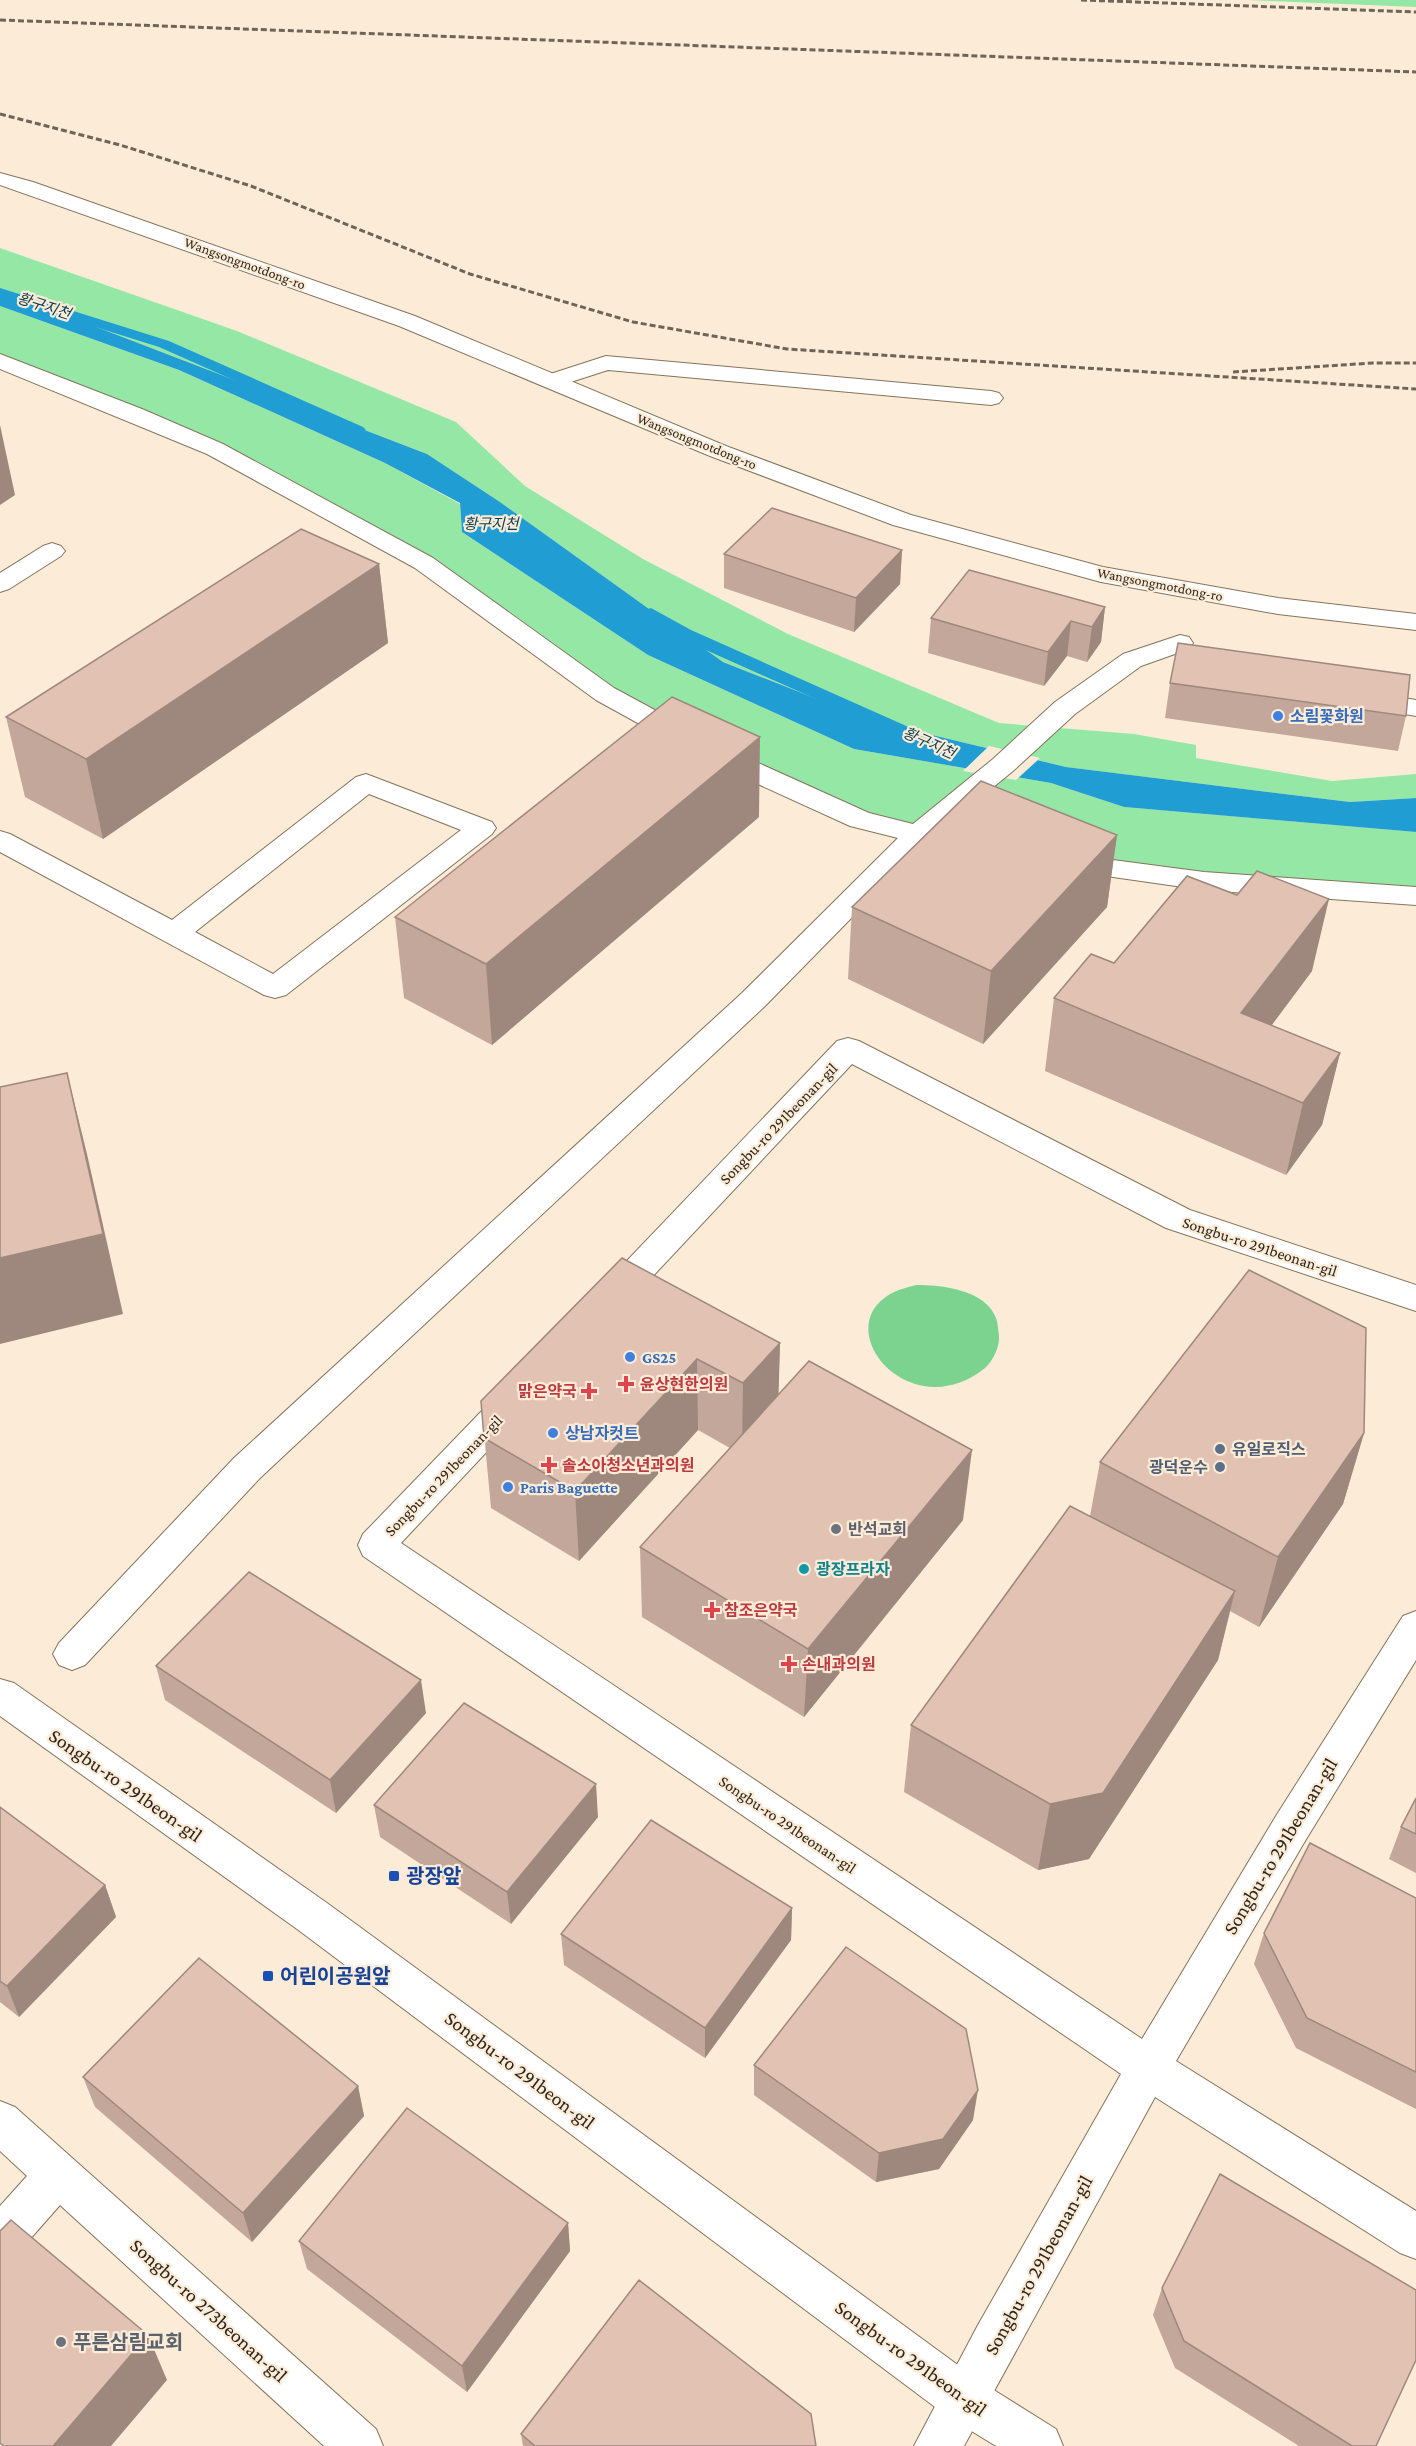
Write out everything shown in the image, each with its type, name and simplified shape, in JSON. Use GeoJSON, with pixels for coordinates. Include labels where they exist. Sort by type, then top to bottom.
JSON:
{"type":"FeatureCollection","features":[{"type":"Feature","properties":{"kind":"street","name":"Wangsongmotdong-ro"},"geometry":{"type":"LineString","coordinates":[[0,179],[26,186],[407,321],[718,451],[902,520],[1101,574],[1278,606],[1416,622]]}},
{"type":"Feature","properties":{"kind":"street"},"geometry":{"type":"LineString","coordinates":[[0,361],[215,449],[424,563],[615,700],[715,754],[860,820],[925,829],[1000,852]]}},
{"type":"Feature","properties":{"kind":"street"},"geometry":{"type":"LineString","coordinates":[[552,381],[606,363],[991,398]]}},
{"type":"Feature","properties":{"kind":"street"},"geometry":{"type":"LineString","coordinates":[[0,584],[52,551]]}},
{"type":"Feature","properties":{"kind":"street"},"geometry":{"type":"LineString","coordinates":[[72,1654],[247,1468],[753,1000],[925,829],[1002,765],[1065,708],[1132,660],[1180,643]]}},
{"type":"Feature","properties":{"kind":"street"},"geometry":{"type":"LineString","coordinates":[[1354,684],[1352,697],[1416,708]]}},
{"type":"Feature","properties":{"kind":"street"},"geometry":{"type":"LineString","coordinates":[[0,840],[173,934],[275,988],[482,828],[366,783],[173,934]]}},
{"type":"Feature","properties":{"kind":"street"},"geometry":{"type":"LineString","coordinates":[[1046,861],[1204,881],[1416,896]]}},
{"type":"Feature","properties":{"kind":"street","name":"Songbu-ro 291beonan-gil"},"geometry":{"type":"LineString","coordinates":[[588,1323],[848,1049],[1178,1219],[1416,1298]]}},
{"type":"Feature","properties":{"kind":"street","name":"Songbu-ro 291beonan-gil"},"geometry":{"type":"LineString","coordinates":[[539,1374],[376,1545],[1148,2068],[1416,2237]]}},
{"type":"Feature","properties":{"kind":"street","name":"Songbu-ro 291beonan-gil"},"geometry":{"type":"LineString","coordinates":[[964,2399],[1148,2068],[1323,1773],[1416,1627]]}},
{"type":"Feature","properties":{"kind":"street","name":"Songbu-ro 291beon-gil"},"geometry":{"type":"LineString","coordinates":[[0,1695],[312,1916],[964,2399],[1039,2446]]}},
{"type":"Feature","properties":{"kind":"street","name":"Songbu-ro 273beonan-gil"},"geometry":{"type":"LineString","coordinates":[[0,2122],[359,2446]]}},
{"type":"Feature","properties":{"kind":"street"},"geometry":{"type":"LineString","coordinates":[[0,2239],[58,2174]]}},
{"type":"Feature","properties":{"kind":"street"},"geometry":{"type":"LineString","coordinates":[[939,2446],[964,2399]]}},
{"type":"Feature","properties":{"kind":"green space"},"geometry":{"type":"Polygon","coordinates":[[[1246,0],[1416,0],[1416,7],[1246,0]]]}},
{"type":"Feature","properties":{"kind":"green space"},"geometry":{"type":"Polygon","coordinates":[[[0,248],[237,331],[456,422],[525,486],[643,559],[788,634],[999,723],[1134,734],[1196,745],[1196,758],[1332,781],[1416,774],[1416,798],[1350,802],[1066,767],[873,721],[723,662],[500,502],[427,454],[0,290],[0,248]]]}},
{"type":"Feature","properties":{"kind":"green space"},"geometry":{"type":"Polygon","coordinates":[[[0,306],[179,370],[385,463],[460,504],[462,532],[648,655],[854,749],[1051,783],[1124,807],[1416,832],[1416,896],[1301,889],[917,835],[605,694],[424,563],[215,449],[0,362],[0,306]]]}},
{"type":"Feature","properties":{"kind":"green space"},"geometry":{"type":"Polygon","coordinates":[[[916,1285],[961,1291],[972,1295],[990,1308],[997,1320],[999,1340],[991,1361],[985,1368],[956,1384],[929,1387],[905,1380],[885,1366],[872,1347],[868,1327],[875,1308],[894,1292],[916,1285]]]}},
{"type":"Feature","properties":{"kind":"water","name":"황구지천"},"geometry":{"type":"Polygon","coordinates":[[[0,290],[427,454],[500,502],[723,662],[873,721],[1066,767],[1350,802],[1416,798],[1416,832],[1124,807],[1051,783],[854,749],[648,655],[462,532],[460,503],[385,463],[179,370],[0,306],[0,290]]]}},
{"type":"Feature","properties":{"kind":"pier"},"geometry":{"type":"Polygon","coordinates":[[[989,746],[1040,758],[1016,780],[963,771],[989,746]]]}},
{"type":"Feature","properties":{"kind":"building"},"geometry":{"type":"Polygon","coordinates":[[[772,508],[902,550],[856,598],[724,554],[772,508]]]}},
{"type":"Feature","properties":{"kind":"building"},"geometry":{"type":"Polygon","coordinates":[[[301,529],[379,564],[86,759],[6,717],[301,529]]]}},
{"type":"Feature","properties":{"kind":"building"},"geometry":{"type":"Polygon","coordinates":[[[969,570],[1105,607],[1092,627],[1071,621],[1048,652],[931,618],[969,570]]]}},
{"type":"Feature","properties":{"kind":"building"},"geometry":{"type":"Polygon","coordinates":[[[1178,643],[1410,675],[1406,716],[1170,683],[1178,643]]]}},
{"type":"Feature","properties":{"kind":"building"},"geometry":{"type":"Polygon","coordinates":[[[672,697],[760,737],[486,964],[395,917],[672,697]]]}},
{"type":"Feature","properties":{"kind":"building"},"geometry":{"type":"Polygon","coordinates":[[[981,781],[1117,835],[991,971],[852,907],[981,781]]]}},
{"type":"Feature","properties":{"kind":"building"},"geometry":{"type":"Polygon","coordinates":[[[1257,871],[1329,899],[1241,1013],[1340,1053],[1303,1103],[1054,998],[1091,954],[1114,963],[1187,876],[1237,895],[1257,871]]]}},
{"type":"Feature","properties":{"kind":"building"},"geometry":{"type":"Polygon","coordinates":[[[67,1073],[103,1234],[0,1258],[0,1087],[67,1073]]]}},
{"type":"Feature","properties":{"kind":"building"},"geometry":{"type":"Polygon","coordinates":[[[622,1258],[780,1343],[743,1383],[697,1359],[575,1491],[484,1438],[481,1401],[622,1258]]]}},
{"type":"Feature","properties":{"kind":"building"},"geometry":{"type":"Polygon","coordinates":[[[1249,1270],[1366,1328],[1364,1433],[1278,1557],[1100,1462],[1249,1270]]]}},
{"type":"Feature","properties":{"kind":"building"},"geometry":{"type":"Polygon","coordinates":[[[809,1361],[972,1450],[808,1649],[640,1547],[809,1361]]]}},
{"type":"Feature","properties":{"kind":"building"},"geometry":{"type":"Polygon","coordinates":[[[1070,1506],[1235,1591],[1103,1793],[1050,1804],[911,1725],[1070,1506]]]}},
{"type":"Feature","properties":{"kind":"building"},"geometry":{"type":"Polygon","coordinates":[[[249,1572],[421,1680],[330,1780],[156,1666],[249,1572]]]}},
{"type":"Feature","properties":{"kind":"building"},"geometry":{"type":"Polygon","coordinates":[[[464,1703],[596,1784],[507,1892],[374,1805],[464,1703]]]}},
{"type":"Feature","properties":{"kind":"building"},"geometry":{"type":"Polygon","coordinates":[[[1416,1798],[1416,1834],[1401,1827],[1416,1798]]]}},
{"type":"Feature","properties":{"kind":"building"},"geometry":{"type":"Polygon","coordinates":[[[0,1807],[105,1885],[7,1986],[0,1981],[0,1807]]]}},
{"type":"Feature","properties":{"kind":"building"},"geometry":{"type":"Polygon","coordinates":[[[651,1820],[792,1908],[705,2028],[561,1934],[651,1820]]]}},
{"type":"Feature","properties":{"kind":"building"},"geometry":{"type":"Polygon","coordinates":[[[1310,1843],[1416,1898],[1416,2072],[1307,2018],[1264,1933],[1310,1843]]]}},
{"type":"Feature","properties":{"kind":"building"},"geometry":{"type":"Polygon","coordinates":[[[846,1947],[966,2029],[978,2090],[943,2139],[879,2153],[754,2065],[846,1947]]]}},
{"type":"Feature","properties":{"kind":"building"},"geometry":{"type":"Polygon","coordinates":[[[199,1958],[358,2086],[243,2213],[83,2077],[199,1958]]]}},
{"type":"Feature","properties":{"kind":"building"},"geometry":{"type":"Polygon","coordinates":[[[407,2108],[568,2223],[462,2366],[299,2241],[407,2108]]]}},
{"type":"Feature","properties":{"kind":"building"},"geometry":{"type":"Polygon","coordinates":[[[1220,2174],[1416,2290],[1416,2360],[1376,2446],[1352,2446],[1184,2341],[1162,2288],[1220,2174]]]}},
{"type":"Feature","properties":{"kind":"building","name":"푸른삼림교회"},"geometry":{"type":"Polygon","coordinates":[[[11,2220],[148,2335],[53,2446],[4,2446],[0,2443],[0,2231],[11,2220]]]}},
{"type":"Feature","properties":{"kind":"building"},"geometry":{"type":"Polygon","coordinates":[[[639,2280],[811,2414],[816,2446],[535,2446],[521,2434],[639,2280]]]}},
{"type":"Feature","properties":{"kind":"waterway","name":"황구지천"},"geometry":{"type":"LineString","coordinates":[[0,292],[164,344],[358,430]]}},
{"type":"Feature","properties":{"kind":"waterway","name":"황구지천"},"geometry":{"type":"LineString","coordinates":[[651,613],[685,634],[916,737]]}},
{"type":"Feature","properties":{"kind":"railway"},"geometry":{"type":"LineString","coordinates":[[1081,0],[1416,12]]}},
{"type":"Feature","properties":{"kind":"railway"},"geometry":{"type":"LineString","coordinates":[[0,20],[1416,72]]}},
{"type":"Feature","properties":{"kind":"railway"},"geometry":{"type":"LineString","coordinates":[[0,114],[120,145],[251,186],[470,274],[633,322],[787,349],[1416,389]]}},
{"type":"Feature","properties":{"kind":"railway"},"geometry":{"type":"LineString","coordinates":[[1233,372],[1373,363],[1416,363]]}},
{"type":"Feature","properties":{"kind":"place","name":"소림꽃화원"},"geometry":{"type":"Point","coordinates":[1278,716]}},
{"type":"Feature","properties":{"kind":"place","name":"GS25"},"geometry":{"type":"Point","coordinates":[630,1357]}},
{"type":"Feature","properties":{"kind":"place","name":"윤상현한의원"},"geometry":{"type":"Point","coordinates":[626,1384]}},
{"type":"Feature","properties":{"kind":"place","name":"맑은약국"},"geometry":{"type":"Point","coordinates":[589,1391]}},
{"type":"Feature","properties":{"kind":"place","name":"상남자컷트"},"geometry":{"type":"Point","coordinates":[553,1433]}},
{"type":"Feature","properties":{"kind":"place","name":"유일로직스"},"geometry":{"type":"Point","coordinates":[1220,1449]}},
{"type":"Feature","properties":{"kind":"place","name":"솔소아청소년과의원"},"geometry":{"type":"Point","coordinates":[549,1465]}},
{"type":"Feature","properties":{"kind":"place","name":"광덕운수"},"geometry":{"type":"Point","coordinates":[1220,1467]}},
{"type":"Feature","properties":{"kind":"place","name":"Paris Baguette"},"geometry":{"type":"Point","coordinates":[508,1487]}},
{"type":"Feature","properties":{"kind":"place","name":"반석교회"},"geometry":{"type":"Point","coordinates":[836,1529]}},
{"type":"Feature","properties":{"kind":"place","name":"광장프라자"},"geometry":{"type":"Point","coordinates":[804,1569]}},
{"type":"Feature","properties":{"kind":"place","name":"참조은약국"},"geometry":{"type":"Point","coordinates":[712,1610]}},
{"type":"Feature","properties":{"kind":"place","name":"손내과의원"},"geometry":{"type":"Point","coordinates":[789,1664]}},
{"type":"Feature","properties":{"kind":"place","name":"광장앞"},"geometry":{"type":"Point","coordinates":[394,1876]}},
{"type":"Feature","properties":{"kind":"place","name":"어린이공원앞"},"geometry":{"type":"Point","coordinates":[268,1976]}},
{"type":"Feature","properties":{"kind":"place","name":"푸른삼림교회"},"geometry":{"type":"Point","coordinates":[61,2342]}}]}
